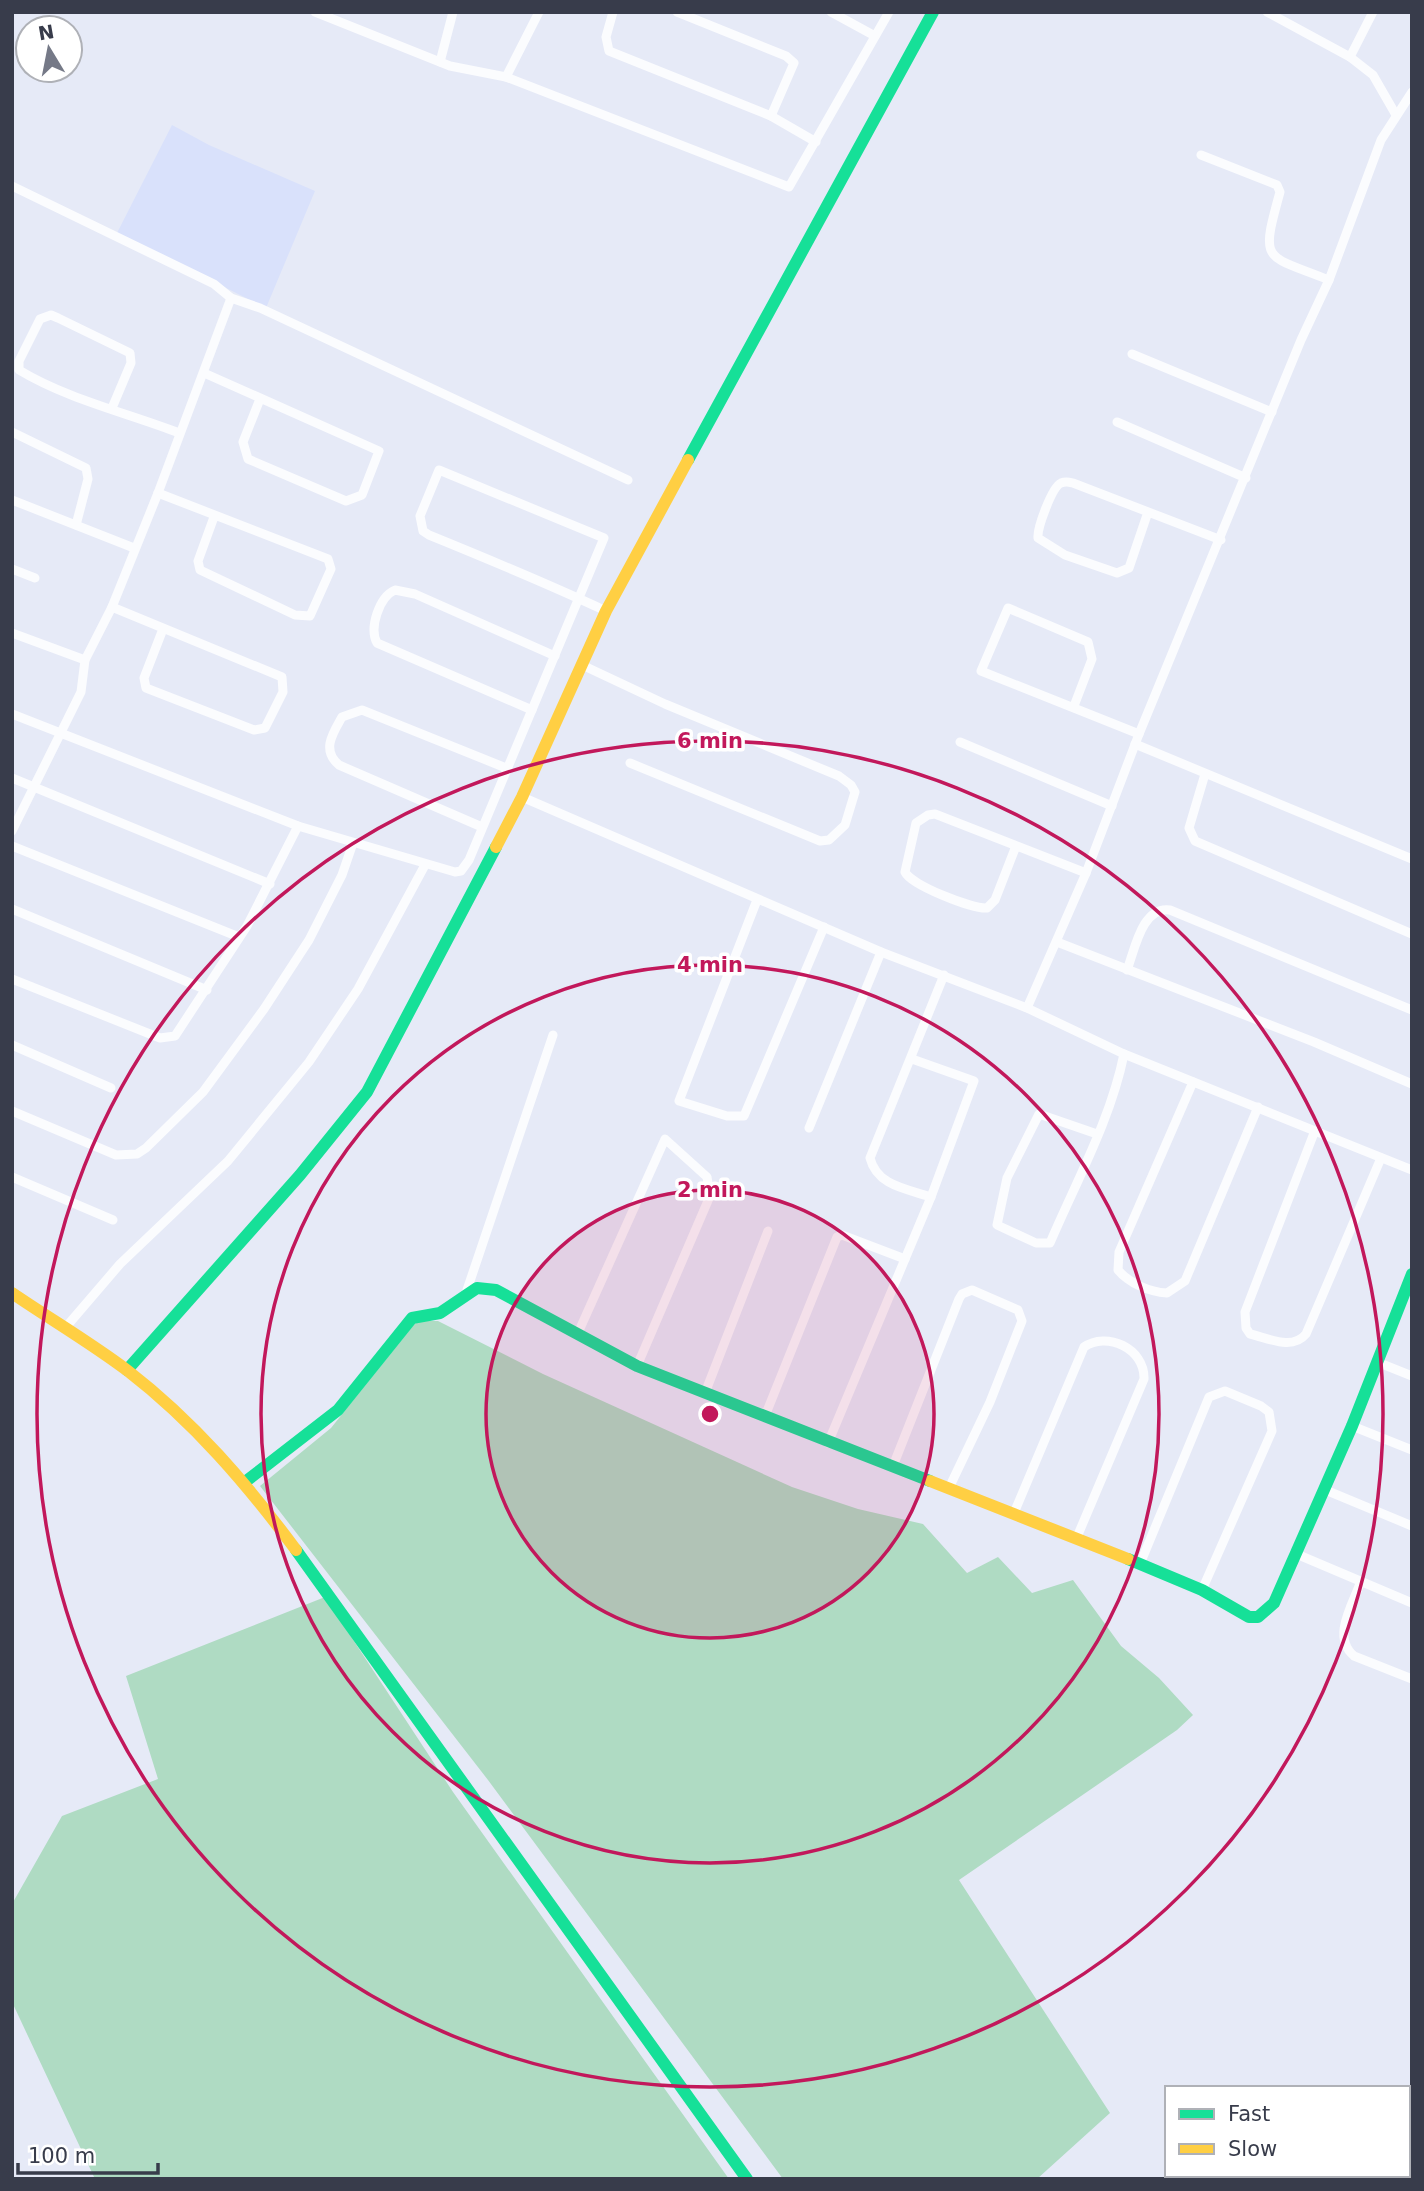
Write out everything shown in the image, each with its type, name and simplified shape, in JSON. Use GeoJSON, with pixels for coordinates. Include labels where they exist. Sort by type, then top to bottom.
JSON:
{"type":"FeatureCollection","features":[{"type":"Feature","properties":{"kind":"street"},"geometry":{"type":"LineString","coordinates":[[315,12],[440,62],[506,76],[789,187],[889,12]]}},
{"type":"Feature","properties":{"kind":"street"},"geometry":{"type":"LineString","coordinates":[[440,62],[453,12]]}},
{"type":"Feature","properties":{"kind":"street"},"geometry":{"type":"LineString","coordinates":[[506,76],[539,12]]}},
{"type":"Feature","properties":{"kind":"street"},"geometry":{"type":"LineString","coordinates":[[613,12],[606,37],[609,51],[771,116],[816,142]]}},
{"type":"Feature","properties":{"kind":"street"},"geometry":{"type":"LineString","coordinates":[[677,12],[786,56],[794,63],[771,116]]}},
{"type":"Feature","properties":{"kind":"street"},"geometry":{"type":"LineString","coordinates":[[831,12],[875,36]]}},
{"type":"Feature","properties":{"kind":"street"},"geometry":{"type":"LineString","coordinates":[[127,1370],[300,1175],[367,1092],[522,797],[606,611],[933,12]]}},
{"type":"Feature","properties":{"kind":"street"},"geometry":{"type":"LineString","coordinates":[[1267,12],[1350,57],[1378,79],[1396,115]]}},
{"type":"Feature","properties":{"kind":"street"},"geometry":{"type":"LineString","coordinates":[[1350,57],[1373,12]]}},
{"type":"Feature","properties":{"kind":"street"},"geometry":{"type":"LineString","coordinates":[[1027,1008],[1086,873],[1139,734],[1329,280],[1381,140],[1412,92]]}},
{"type":"Feature","properties":{"kind":"street"},"geometry":{"type":"LineString","coordinates":[[1201,155],[1277,185],[1280,192],[1268,241],[1271,254],[1279,260],[1329,280]]}},
{"type":"Feature","properties":{"kind":"street"},"geometry":{"type":"LineString","coordinates":[[12,186],[214,284],[230,298],[260,308],[628,480]]}},
{"type":"Feature","properties":{"kind":"street"},"geometry":{"type":"LineString","coordinates":[[12,831],[81,692],[85,660],[112,607],[158,493],[230,298]]}},
{"type":"Feature","properties":{"kind":"street"},"geometry":{"type":"LineString","coordinates":[[112,408],[131,363],[130,353],[51,315],[40,319],[19,361],[19,370],[112,408],[179,433]]}},
{"type":"Feature","properties":{"kind":"street"},"geometry":{"type":"LineString","coordinates":[[1132,354],[1272,412]]}},
{"type":"Feature","properties":{"kind":"street"},"geometry":{"type":"LineString","coordinates":[[204,373],[379,451],[362,495],[346,500],[248,459],[243,442],[260,398]]}},
{"type":"Feature","properties":{"kind":"street"},"geometry":{"type":"LineString","coordinates":[[1117,422],[1246,478]]}},
{"type":"Feature","properties":{"kind":"street"},"geometry":{"type":"LineString","coordinates":[[12,432],[86,468],[88,479],[76,525]]}},
{"type":"Feature","properties":{"kind":"street"},"geometry":{"type":"LineString","coordinates":[[12,714],[298,826],[447,872],[460,871],[470,860],[506,768],[580,599],[604,538],[439,470],[420,516],[423,531],[580,599],[606,611]]}},
{"type":"Feature","properties":{"kind":"street"},"geometry":{"type":"LineString","coordinates":[[1147,512],[1129,568],[1124,572],[1117,573],[1065,555],[1038,538],[1039,526],[1061,483],[1073,483],[1221,540]]}},
{"type":"Feature","properties":{"kind":"street"},"geometry":{"type":"LineString","coordinates":[[158,493],[214,517],[328,559],[331,569],[310,616],[295,615],[200,570],[198,561],[214,517]]}},
{"type":"Feature","properties":{"kind":"street"},"geometry":{"type":"LineString","coordinates":[[12,500],[134,548]]}},
{"type":"Feature","properties":{"kind":"street"},"geometry":{"type":"LineString","coordinates":[[12,569],[36,578]]}},
{"type":"Feature","properties":{"kind":"street"},"geometry":{"type":"LineString","coordinates":[[532,710],[377,643],[374,628],[383,599],[395,590],[415,594],[555,656]]}},
{"type":"Feature","properties":{"kind":"street"},"geometry":{"type":"LineString","coordinates":[[112,607],[282,677],[283,692],[265,728],[254,730],[146,688],[144,678],[163,629]]}},
{"type":"Feature","properties":{"kind":"street"},"geometry":{"type":"LineString","coordinates":[[1074,706],[1093,659],[1088,642],[1008,608],[981,671],[1139,734]]}},
{"type":"Feature","properties":{"kind":"street"},"geometry":{"type":"LineString","coordinates":[[12,633],[85,660]]}},
{"type":"Feature","properties":{"kind":"street"},"geometry":{"type":"LineString","coordinates":[[582,665],[665,704],[839,776],[851,785],[855,792],[845,825],[829,840],[820,841],[630,763]]}},
{"type":"Feature","properties":{"kind":"street"},"geometry":{"type":"LineString","coordinates":[[482,827],[339,765],[330,755],[330,738],[342,717],[362,710],[506,768]]}},
{"type":"Feature","properties":{"kind":"street"},"geometry":{"type":"LineString","coordinates":[[960,741],[1112,806]]}},
{"type":"Feature","properties":{"kind":"street"},"geometry":{"type":"LineString","coordinates":[[1135,744],[1412,859]]}},
{"type":"Feature","properties":{"kind":"street"},"geometry":{"type":"LineString","coordinates":[[1205,774],[1189,828],[1195,841],[1412,934]]}},
{"type":"Feature","properties":{"kind":"street"},"geometry":{"type":"LineString","coordinates":[[12,778],[270,884]]}},
{"type":"Feature","properties":{"kind":"street"},"geometry":{"type":"LineString","coordinates":[[522,797],[881,952],[1027,1008],[1124,1054],[1258,1107],[1314,1133],[1412,1170]]}},
{"type":"Feature","properties":{"kind":"street"},"geometry":{"type":"LineString","coordinates":[[1016,846],[995,900],[987,908],[977,908],[910,881],[905,872],[916,823],[928,815],[946,818],[1086,873]]}},
{"type":"Feature","properties":{"kind":"street"},"geometry":{"type":"LineString","coordinates":[[12,979],[164,1038],[175,1036],[239,937],[270,884],[298,826]]}},
{"type":"Feature","properties":{"kind":"street"},"geometry":{"type":"LineString","coordinates":[[12,1111],[116,1155],[137,1153],[146,1148],[203,1092],[264,1009],[314,930],[353,843]]}},
{"type":"Feature","properties":{"kind":"street"},"geometry":{"type":"LineString","coordinates":[[12,846],[239,937]]}},
{"type":"Feature","properties":{"kind":"street"},"geometry":{"type":"LineString","coordinates":[[66,1327],[127,1257],[228,1161],[309,1062],[358,989],[425,865]]}},
{"type":"Feature","properties":{"kind":"street"},"geometry":{"type":"LineString","coordinates":[[757,900],[679,1101],[737,1118],[747,1112],[824,927]]}},
{"type":"Feature","properties":{"kind":"street"},"geometry":{"type":"LineString","coordinates":[[12,909],[207,990]]}},
{"type":"Feature","properties":{"kind":"street"},"geometry":{"type":"LineString","coordinates":[[1128,970],[1149,917],[1159,910],[1170,910],[1412,1010]]}},
{"type":"Feature","properties":{"kind":"street"},"geometry":{"type":"LineString","coordinates":[[1057,942],[1314,1042],[1412,1084]]}},
{"type":"Feature","properties":{"kind":"street"},"geometry":{"type":"LineString","coordinates":[[809,1128],[881,952]]}},
{"type":"Feature","properties":{"kind":"street"},"geometry":{"type":"LineString","coordinates":[[931,1197],[884,1180],[876,1174],[870,1158],[944,975]]}},
{"type":"Feature","properties":{"kind":"street"},"geometry":{"type":"LineString","coordinates":[[467,1290],[554,1035]]}},
{"type":"Feature","properties":{"kind":"street"},"geometry":{"type":"LineString","coordinates":[[12,1045],[111,1088]]}},
{"type":"Feature","properties":{"kind":"street"},"geometry":{"type":"LineString","coordinates":[[1097,1134],[1039,1114],[1007,1178],[996,1225],[1036,1243],[1050,1243],[1097,1134],[1120,1076],[1124,1054]]}},
{"type":"Feature","properties":{"kind":"street"},"geometry":{"type":"LineString","coordinates":[[828,1443],[931,1197],[974,1081],[912,1059]]}},
{"type":"Feature","properties":{"kind":"street"},"geometry":{"type":"LineString","coordinates":[[1194,1082],[1119,1252],[1118,1270],[1124,1278],[1142,1287],[1167,1293],[1185,1281],[1258,1107]]}},
{"type":"Feature","properties":{"kind":"street"},"geometry":{"type":"LineString","coordinates":[[1314,1133],[1245,1312],[1245,1328],[1250,1334],[1289,1344],[1302,1339],[1306,1334],[1381,1158]]}},
{"type":"Feature","properties":{"kind":"street"},"geometry":{"type":"LineString","coordinates":[[578,1333],[665,1139],[706,1177],[710,1196],[637,1366]]}},
{"type":"Feature","properties":{"kind":"street"},"geometry":{"type":"LineString","coordinates":[[12,1177],[113,1220]]}},
{"type":"Feature","properties":{"kind":"street"},"geometry":{"type":"LineString","coordinates":[[705,1393],[768,1231]]}},
{"type":"Feature","properties":{"kind":"street"},"geometry":{"type":"LineString","coordinates":[[765,1416],[837,1237],[842,1235],[905,1259]]}},
{"type":"Feature","properties":{"kind":"street"},"geometry":{"type":"LineString","coordinates":[[245,1482],[338,1410],[412,1318],[443,1312],[467,1290],[478,1287],[496,1290],[637,1366],[828,1443],[1077,1537],[1202,1590],[1249,1617],[1258,1617],[1274,1603],[1352,1426],[1377,1362],[1407,1299],[1412,1274]]}},
{"type":"Feature","properties":{"kind":"street"},"geometry":{"type":"LineString","coordinates":[[893,1466],[959,1299],[962,1294],[972,1290],[1018,1310],[1022,1321],[990,1402],[950,1488]]}},
{"type":"Feature","properties":{"kind":"street"},"geometry":{"type":"LineString","coordinates":[[12,1293],[127,1370],[176,1411],[245,1482],[372,1651],[747,2179]]}},
{"type":"Feature","properties":{"kind":"street"},"geometry":{"type":"LineString","coordinates":[[1014,1513],[1084,1347],[1102,1340],[1130,1349],[1143,1363],[1144,1379],[1077,1537]]}},
{"type":"Feature","properties":{"kind":"street"},"geometry":{"type":"LineString","coordinates":[[1377,1362],[1412,1376]]}},
{"type":"Feature","properties":{"kind":"street"},"geometry":{"type":"LineString","coordinates":[[1140,1564],[1209,1397],[1225,1391],[1261,1406],[1269,1412],[1272,1431],[1202,1590]]}},
{"type":"Feature","properties":{"kind":"street"},"geometry":{"type":"LineString","coordinates":[[1352,1426],[1412,1450]]}},
{"type":"Feature","properties":{"kind":"street"},"geometry":{"type":"LineString","coordinates":[[1323,1489],[1412,1526]]}},
{"type":"Feature","properties":{"kind":"street"},"geometry":{"type":"LineString","coordinates":[[1294,1553],[1412,1603]]}},
{"type":"Feature","properties":{"kind":"street"},"geometry":{"type":"LineString","coordinates":[[1361,1581],[1345,1627],[1343,1643],[1354,1656],[1412,1679]]}},
{"type":"Feature","properties":{"kind":"shaded area"},"geometry":{"type":"Polygon","coordinates":[[[172,125],[209,145],[315,191],[266,308],[117,233],[172,125]]]}},
{"type":"Feature","properties":{"kind":"green space"},"geometry":{"type":"Polygon","coordinates":[[[417,1321],[438,1321],[543,1374],[792,1487],[858,1509],[923,1524],[967,1573],[998,1557],[1032,1593],[1073,1580],[1121,1646],[1159,1678],[1193,1715],[1177,1730],[959,1880],[1110,2113],[1037,2179],[783,2179],[488,1780],[260,1486],[331,1428],[417,1321]]]}},
{"type":"Feature","properties":{"kind":"green space"},"geometry":{"type":"Polygon","coordinates":[[[325,1597],[453,1792],[729,2179],[95,2179],[12,2002],[12,1904],[62,1816],[158,1779],[126,1676],[325,1597]]]}},
{"type":"Feature","properties":{"kind":"traffic: fast"},"geometry":{"type":"LineString","coordinates":[[688,460],[933,12]]}},
{"type":"Feature","properties":{"kind":"traffic: fast"},"geometry":{"type":"LineString","coordinates":[[127,1370],[300,1175],[367,1092],[496,847]]}},
{"type":"Feature","properties":{"kind":"traffic: fast"},"geometry":{"type":"LineString","coordinates":[[1128,1559],[1202,1590],[1249,1617],[1258,1617],[1274,1603],[1352,1426],[1412,1274]]}},
{"type":"Feature","properties":{"kind":"traffic: fast"},"geometry":{"type":"LineString","coordinates":[[245,1482],[338,1410],[412,1318],[440,1313],[477,1288],[496,1290],[637,1366],[930,1481]]}},
{"type":"Feature","properties":{"kind":"traffic: fast"},"geometry":{"type":"LineString","coordinates":[[296,1550],[747,2179]]}},
{"type":"Feature","properties":{"kind":"traffic: slow"},"geometry":{"type":"LineString","coordinates":[[496,847],[522,797],[606,611],[688,460]]}},
{"type":"Feature","properties":{"kind":"traffic: slow"},"geometry":{"type":"LineString","coordinates":[[12,1293],[128,1371],[175,1411],[239,1478],[296,1550]]}},
{"type":"Feature","properties":{"kind":"traffic: slow"},"geometry":{"type":"LineString","coordinates":[[930,1481],[1128,1559]]}}]}
